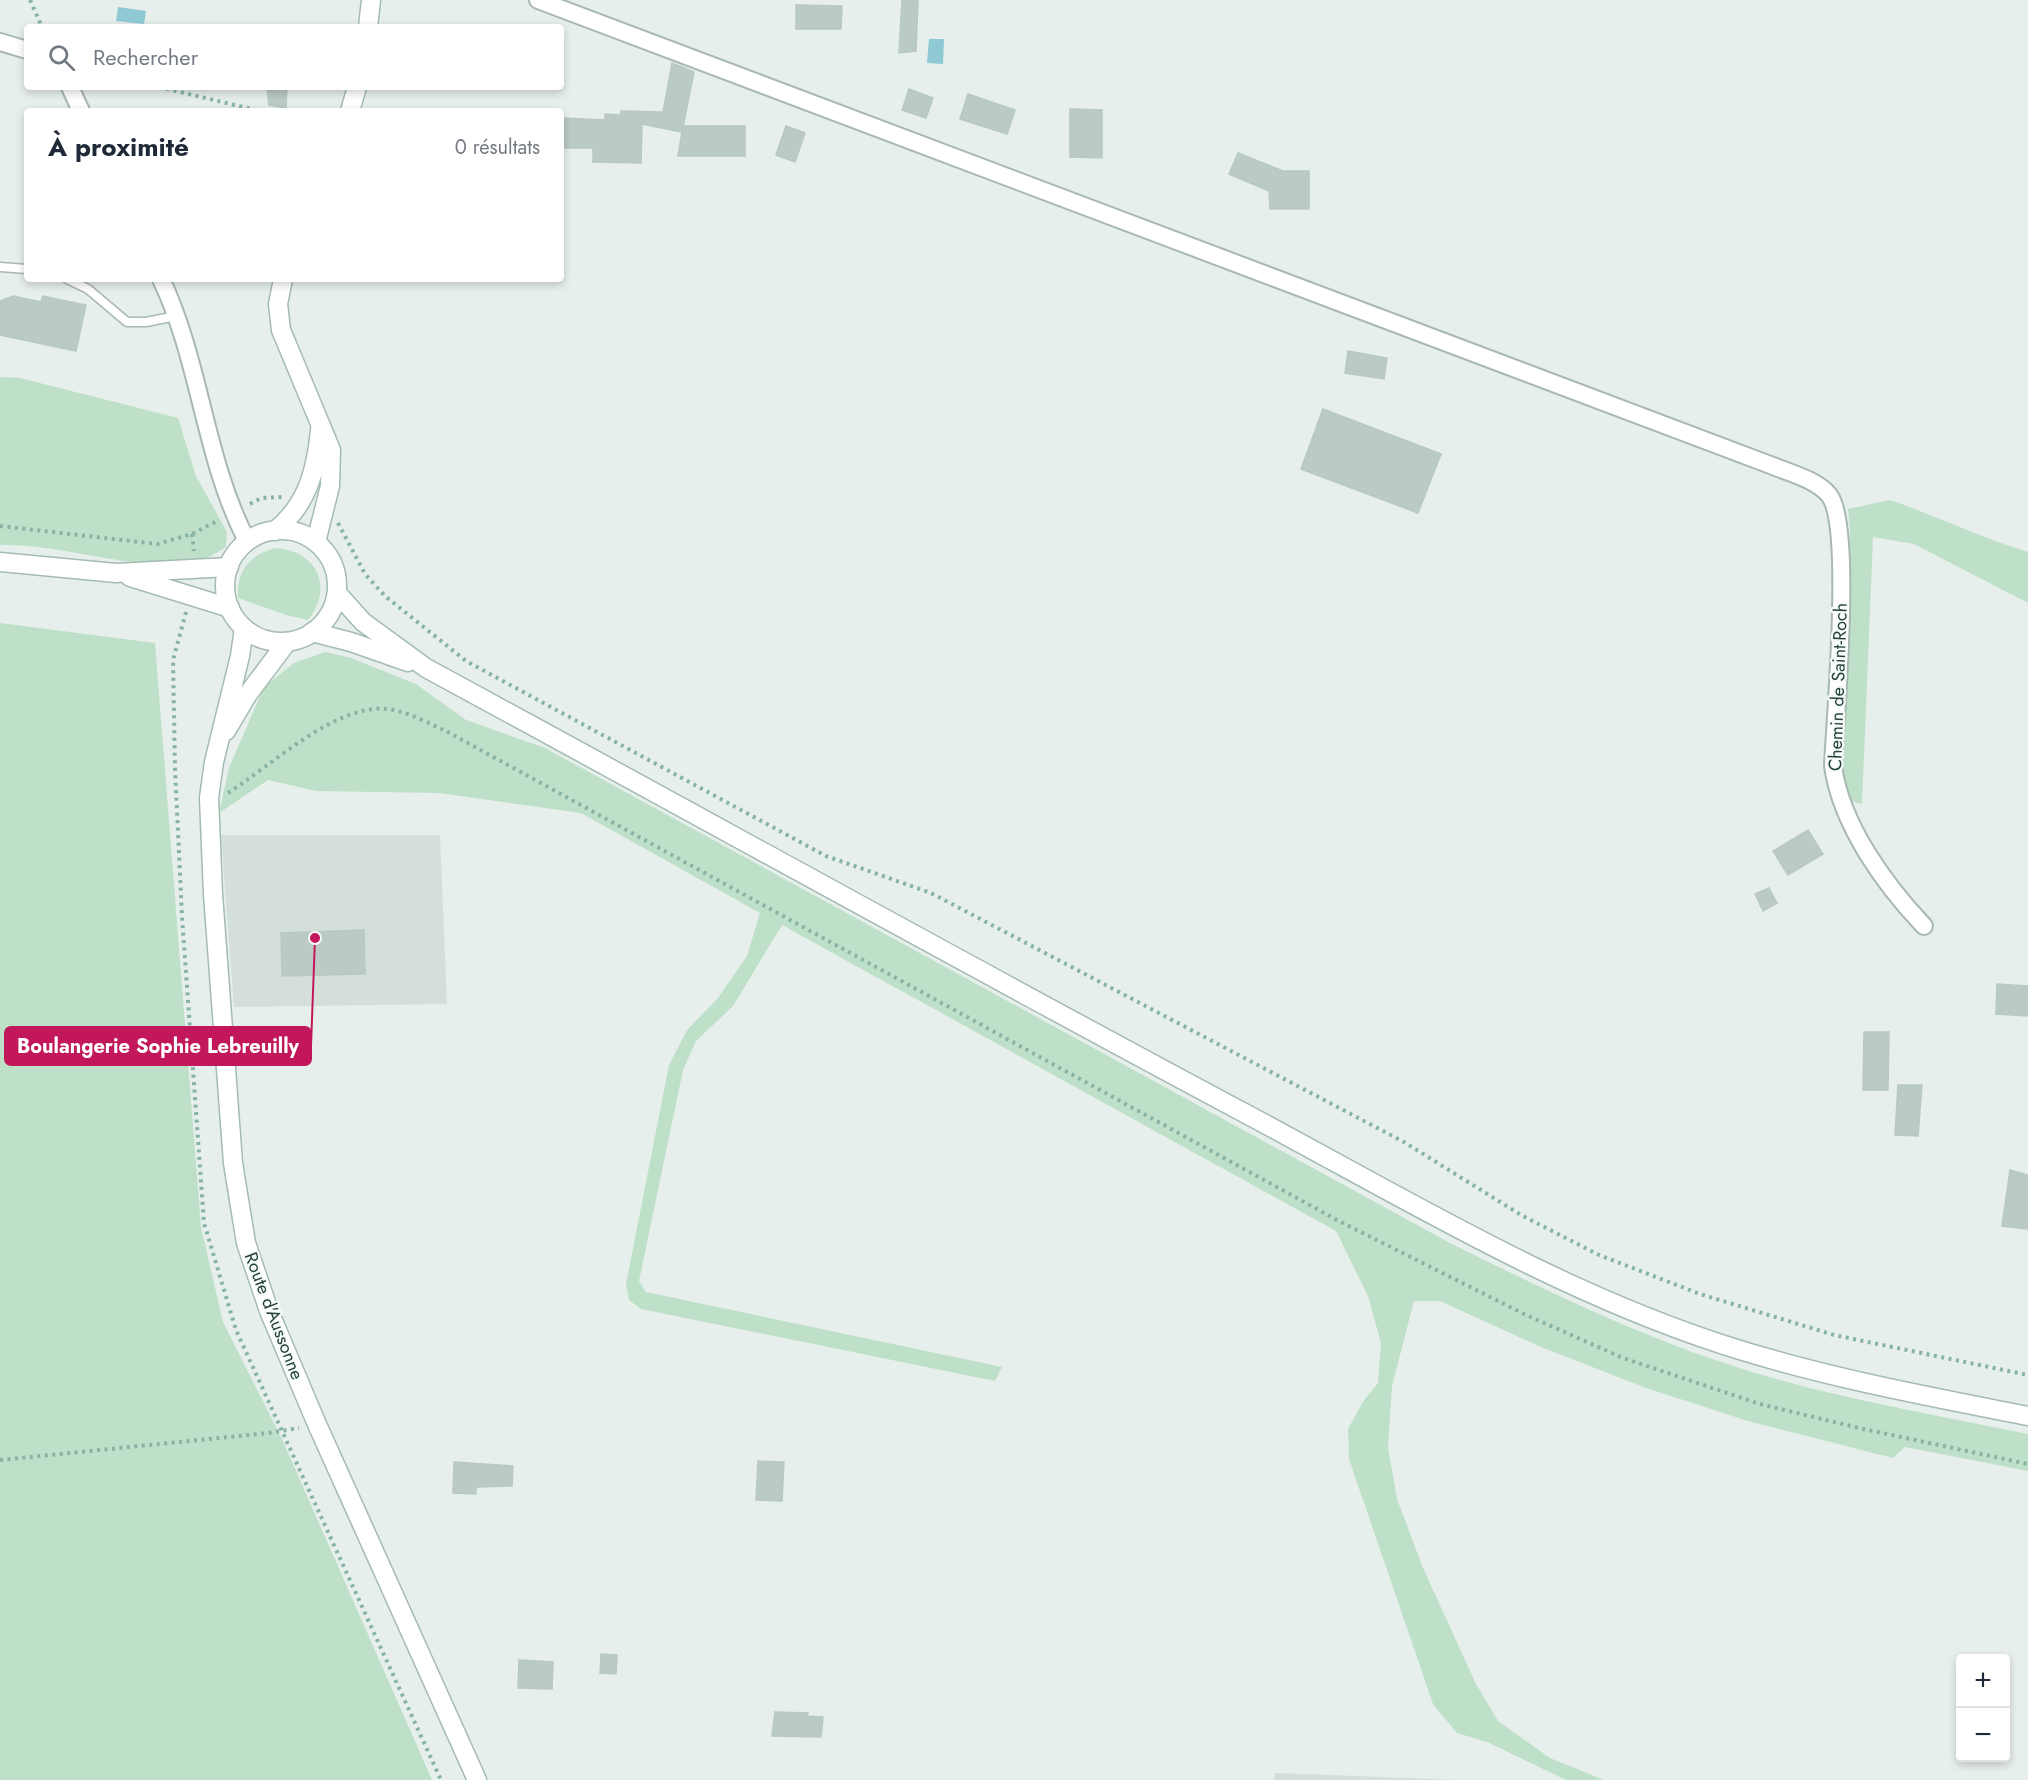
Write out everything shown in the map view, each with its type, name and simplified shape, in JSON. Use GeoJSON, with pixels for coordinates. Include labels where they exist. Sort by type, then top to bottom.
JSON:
{"type":"FeatureCollection","features":[{"type":"Feature","properties":{"kind":"main road"},"geometry":{"type":"LineString","coordinates":[[368,24],[371,0]]}},
{"type":"Feature","properties":{"kind":"main road"},"geometry":{"type":"LineString","coordinates":[[351,108],[356,90]]}},
{"type":"Feature","properties":{"kind":"main road"},"geometry":{"type":"LineString","coordinates":[[282,282],[278,304],[281,330],[331,450],[332,470],[316,542]]}},
{"type":"Feature","properties":{"kind":"main road"},"geometry":{"type":"LineString","coordinates":[[275,531],[300,505],[308,491],[316,464],[321,422]]}},
{"type":"Feature","properties":{"kind":"main road"},"geometry":{"type":"LineString","coordinates":[[275,531],[289,531],[316,542],[329,556],[336,574],[337,593],[329,615],[312,632],[286,642],[272,641],[244,628],[230,608],[226,594],[228,567],[236,553],[247,541],[275,531]]}},
{"type":"Feature","properties":{"kind":"main road"},"geometry":{"type":"LineString","coordinates":[[0,562],[116,573],[228,567]]}},
{"type":"Feature","properties":{"kind":"main road"},"geometry":{"type":"LineString","coordinates":[[116,573],[230,608]]}},
{"type":"Feature","properties":{"kind":"main road"},"geometry":{"type":"LineString","coordinates":[[337,593],[363,622],[426,668],[1189,1083],[1510,1254],[1592,1294],[1721,1344],[1788,1364],[1870,1385],[2028,1416]]}},
{"type":"Feature","properties":{"kind":"main road","name":"Route d'Aussonne"},"geometry":{"type":"LineString","coordinates":[[244,628],[209,798],[213,894],[233,1162],[246,1243],[269,1311],[316,1422],[477,1780]]}},
{"type":"Feature","properties":{"kind":"main road"},"geometry":{"type":"LineString","coordinates":[[312,632],[351,642],[426,668]]}},
{"type":"Feature","properties":{"kind":"main road","name":"Route d'Aussonne"},"geometry":{"type":"LineString","coordinates":[[218,746],[248,694],[286,642]]}},
{"type":"Feature","properties":{"kind":"street","name":"Chemin de Saint-Roch"},"geometry":{"type":"LineString","coordinates":[[538,0],[1762,462],[1809,481],[1829,494],[1837,510],[1842,555],[1833,766],[1837,793],[1845,813],[1896,897],[1924,926]]}},
{"type":"Feature","properties":{"kind":"street"},"geometry":{"type":"LineString","coordinates":[[0,42],[24,49]]}},
{"type":"Feature","properties":{"kind":"street"},"geometry":{"type":"LineString","coordinates":[[71,90],[80,108]]}},
{"type":"Feature","properties":{"kind":"street"},"geometry":{"type":"LineString","coordinates":[[162,282],[191,358],[209,445],[247,541]]}},
{"type":"Feature","properties":{"kind":"lane"},"geometry":{"type":"LineString","coordinates":[[0,267],[24,268]]}},
{"type":"Feature","properties":{"kind":"lane"},"geometry":{"type":"LineString","coordinates":[[73,282],[88,289],[127,322],[146,322],[176,316]]}},
{"type":"Feature","properties":{"kind":"path"},"geometry":{"type":"LineString","coordinates":[[30,0],[41,24]]}},
{"type":"Feature","properties":{"kind":"path"},"geometry":{"type":"LineString","coordinates":[[172,90],[247,108]]}},
{"type":"Feature","properties":{"kind":"path"},"geometry":{"type":"LineString","coordinates":[[244,507],[273,496],[292,502]]}},
{"type":"Feature","properties":{"kind":"path"},"geometry":{"type":"LineString","coordinates":[[0,526],[157,544],[192,534],[224,518]]}},
{"type":"Feature","properties":{"kind":"path"},"geometry":{"type":"LineString","coordinates":[[330,519],[342,527],[365,574],[385,596],[466,661],[826,856],[931,893],[1404,1142],[1521,1215],[1590,1250],[1700,1294],[1834,1335],[2028,1375]]}},
{"type":"Feature","properties":{"kind":"path"},"geometry":{"type":"LineString","coordinates":[[192,534],[195,560]]}},
{"type":"Feature","properties":{"kind":"path"},"geometry":{"type":"LineString","coordinates":[[189,603],[172,660],[174,768],[182,917],[204,1223],[236,1330],[284,1431],[441,1780]]}},
{"type":"Feature","properties":{"kind":"path"},"geometry":{"type":"LineString","coordinates":[[209,798],[225,795],[320,729],[357,712],[394,709],[446,730],[1337,1220],[1524,1314],[1623,1358],[1761,1404],[1859,1428],[2028,1464]]}},
{"type":"Feature","properties":{"kind":"path"},"geometry":{"type":"LineString","coordinates":[[0,1460],[284,1431],[316,1422]]}},
{"type":"Feature","properties":{"kind":"shaded area"},"geometry":{"type":"Polygon","coordinates":[[[221,835],[440,835],[447,1004],[234,1007],[221,835]]]}},
{"type":"Feature","properties":{"kind":"shaded area"},"geometry":{"type":"Polygon","coordinates":[[[1275,1773],[1462,1780],[1274,1780],[1275,1773]]]}},
{"type":"Feature","properties":{"kind":"green space"},"geometry":{"type":"Polygon","coordinates":[[[0,377],[20,378],[178,418],[196,476],[227,532],[226,547],[195,562],[160,564],[137,563],[46,548],[0,545],[0,377]]]}},
{"type":"Feature","properties":{"kind":"green space"},"geometry":{"type":"Polygon","coordinates":[[[1890,500],[2028,552],[2028,603],[1914,544],[1873,537],[1862,804],[1846,800],[1839,774],[1850,532],[1848,509],[1890,500]]]}},
{"type":"Feature","properties":{"kind":"green space"},"geometry":{"type":"Polygon","coordinates":[[[276,548],[302,556],[311,563],[317,573],[320,595],[316,608],[308,620],[286,615],[238,598],[239,580],[246,565],[259,555],[276,548]]]}},
{"type":"Feature","properties":{"kind":"green space"},"geometry":{"type":"Polygon","coordinates":[[[0,623],[155,643],[201,1227],[223,1322],[282,1439],[432,1780],[0,1780],[0,623]]]}},
{"type":"Feature","properties":{"kind":"green space"},"geometry":{"type":"Polygon","coordinates":[[[325,652],[351,658],[416,684],[466,720],[545,748],[1450,1243],[1524,1279],[1636,1330],[1752,1372],[1855,1398],[2028,1434],[2028,1471],[1905,1447],[1893,1458],[1748,1421],[1646,1388],[1541,1347],[1440,1301],[1414,1301],[1392,1386],[1388,1447],[1397,1499],[1423,1568],[1476,1684],[1498,1721],[1550,1758],[1604,1780],[1566,1780],[1487,1742],[1457,1733],[1433,1704],[1349,1459],[1348,1429],[1364,1400],[1378,1383],[1381,1343],[1368,1296],[1336,1231],[782,925],[733,1006],[696,1041],[683,1070],[639,1281],[646,1292],[1002,1367],[995,1381],[641,1309],[629,1300],[626,1284],[669,1065],[687,1030],[718,998],[747,956],[760,913],[581,813],[439,793],[316,791],[268,780],[219,813],[229,768],[264,687],[294,663],[325,652]]]}},
{"type":"Feature","properties":{"kind":"water"},"geometry":{"type":"Polygon","coordinates":[[[118,7],[146,11],[144,24],[116,21],[118,7]]]}},
{"type":"Feature","properties":{"kind":"water"},"geometry":{"type":"Polygon","coordinates":[[[929,39],[944,39],[943,64],[927,63],[929,39]]]}},
{"type":"Feature","properties":{"kind":"building"},"geometry":{"type":"Polygon","coordinates":[[[902,0],[918,0],[916,51],[899,53],[902,0]]]}},
{"type":"Feature","properties":{"kind":"building"},"geometry":{"type":"Polygon","coordinates":[[[796,5],[842,6],[841,29],[796,29],[796,5]]]}},
{"type":"Feature","properties":{"kind":"building"},"geometry":{"type":"Polygon","coordinates":[[[672,63],[694,72],[682,132],[642,124],[641,163],[593,162],[593,148],[564,148],[564,118],[605,120],[605,114],[620,115],[621,111],[663,112],[672,63]]]}},
{"type":"Feature","properties":{"kind":"building"},"geometry":{"type":"Polygon","coordinates":[[[909,89],[933,98],[926,118],[902,110],[909,89]]]}},
{"type":"Feature","properties":{"kind":"building"},"geometry":{"type":"Polygon","coordinates":[[[267,90],[287,90],[286,108],[269,105],[267,90]]]}},
{"type":"Feature","properties":{"kind":"building"},"geometry":{"type":"Polygon","coordinates":[[[968,94],[1015,110],[1007,134],[960,119],[968,94]]]}},
{"type":"Feature","properties":{"kind":"building"},"geometry":{"type":"Polygon","coordinates":[[[1070,109],[1102,110],[1102,158],[1070,157],[1070,109]]]}},
{"type":"Feature","properties":{"kind":"building"},"geometry":{"type":"Polygon","coordinates":[[[683,126],[745,126],[745,156],[678,156],[683,126]]]}},
{"type":"Feature","properties":{"kind":"building"},"geometry":{"type":"Polygon","coordinates":[[[786,126],[805,133],[795,162],[776,155],[786,126]]]}},
{"type":"Feature","properties":{"kind":"building"},"geometry":{"type":"Polygon","coordinates":[[[1238,153],[1283,171],[1309,171],[1309,209],[1270,209],[1269,191],[1229,174],[1238,153]]]}},
{"type":"Feature","properties":{"kind":"building"},"geometry":{"type":"Polygon","coordinates":[[[13,296],[41,302],[43,296],[86,305],[76,351],[0,335],[0,301],[13,296]]]}},
{"type":"Feature","properties":{"kind":"building"},"geometry":{"type":"Polygon","coordinates":[[[1348,351],[1387,358],[1384,379],[1345,373],[1348,351]]]}},
{"type":"Feature","properties":{"kind":"building"},"geometry":{"type":"Polygon","coordinates":[[[1323,409],[1441,454],[1418,513],[1301,469],[1323,409]]]}},
{"type":"Feature","properties":{"kind":"building"},"geometry":{"type":"Polygon","coordinates":[[[1808,830],[1823,854],[1788,875],[1773,851],[1808,830]]]}},
{"type":"Feature","properties":{"kind":"building"},"geometry":{"type":"Polygon","coordinates":[[[1769,888],[1777,903],[1763,911],[1755,894],[1769,888]]]}},
{"type":"Feature","properties":{"kind":"building"},"geometry":{"type":"Polygon","coordinates":[[[364,930],[365,974],[282,976],[281,933],[364,930]]]}},
{"type":"Feature","properties":{"kind":"building"},"geometry":{"type":"Polygon","coordinates":[[[1997,984],[2028,986],[2028,1016],[1996,1014],[1997,984]]]}},
{"type":"Feature","properties":{"kind":"building"},"geometry":{"type":"Polygon","coordinates":[[[1864,1032],[1889,1032],[1888,1090],[1863,1090],[1864,1032]]]}},
{"type":"Feature","properties":{"kind":"building"},"geometry":{"type":"Polygon","coordinates":[[[1898,1085],[1922,1085],[1918,1136],[1895,1135],[1898,1085]]]}},
{"type":"Feature","properties":{"kind":"building"},"geometry":{"type":"Polygon","coordinates":[[[2010,1170],[2028,1175],[2028,1229],[2002,1226],[2010,1170]]]}},
{"type":"Feature","properties":{"kind":"building"},"geometry":{"type":"Polygon","coordinates":[[[758,1461],[784,1462],[782,1501],[756,1500],[758,1461]]]}},
{"type":"Feature","properties":{"kind":"building"},"geometry":{"type":"Polygon","coordinates":[[[454,1462],[513,1466],[512,1486],[476,1487],[476,1494],[453,1493],[454,1462]]]}},
{"type":"Feature","properties":{"kind":"building"},"geometry":{"type":"Polygon","coordinates":[[[601,1654],[617,1655],[616,1674],[600,1673],[601,1654]]]}},
{"type":"Feature","properties":{"kind":"building"},"geometry":{"type":"Polygon","coordinates":[[[519,1660],[553,1662],[552,1689],[518,1688],[519,1660]]]}},
{"type":"Feature","properties":{"kind":"building"},"geometry":{"type":"Polygon","coordinates":[[[775,1712],[808,1713],[807,1716],[823,1717],[821,1737],[772,1736],[775,1712]]]}},
{"type":"Feature","properties":{"kind":"place","name":"Boulangerie Sophie Lebreuilly"},"geometry":{"type":"Point","coordinates":[315,938]}}]}
